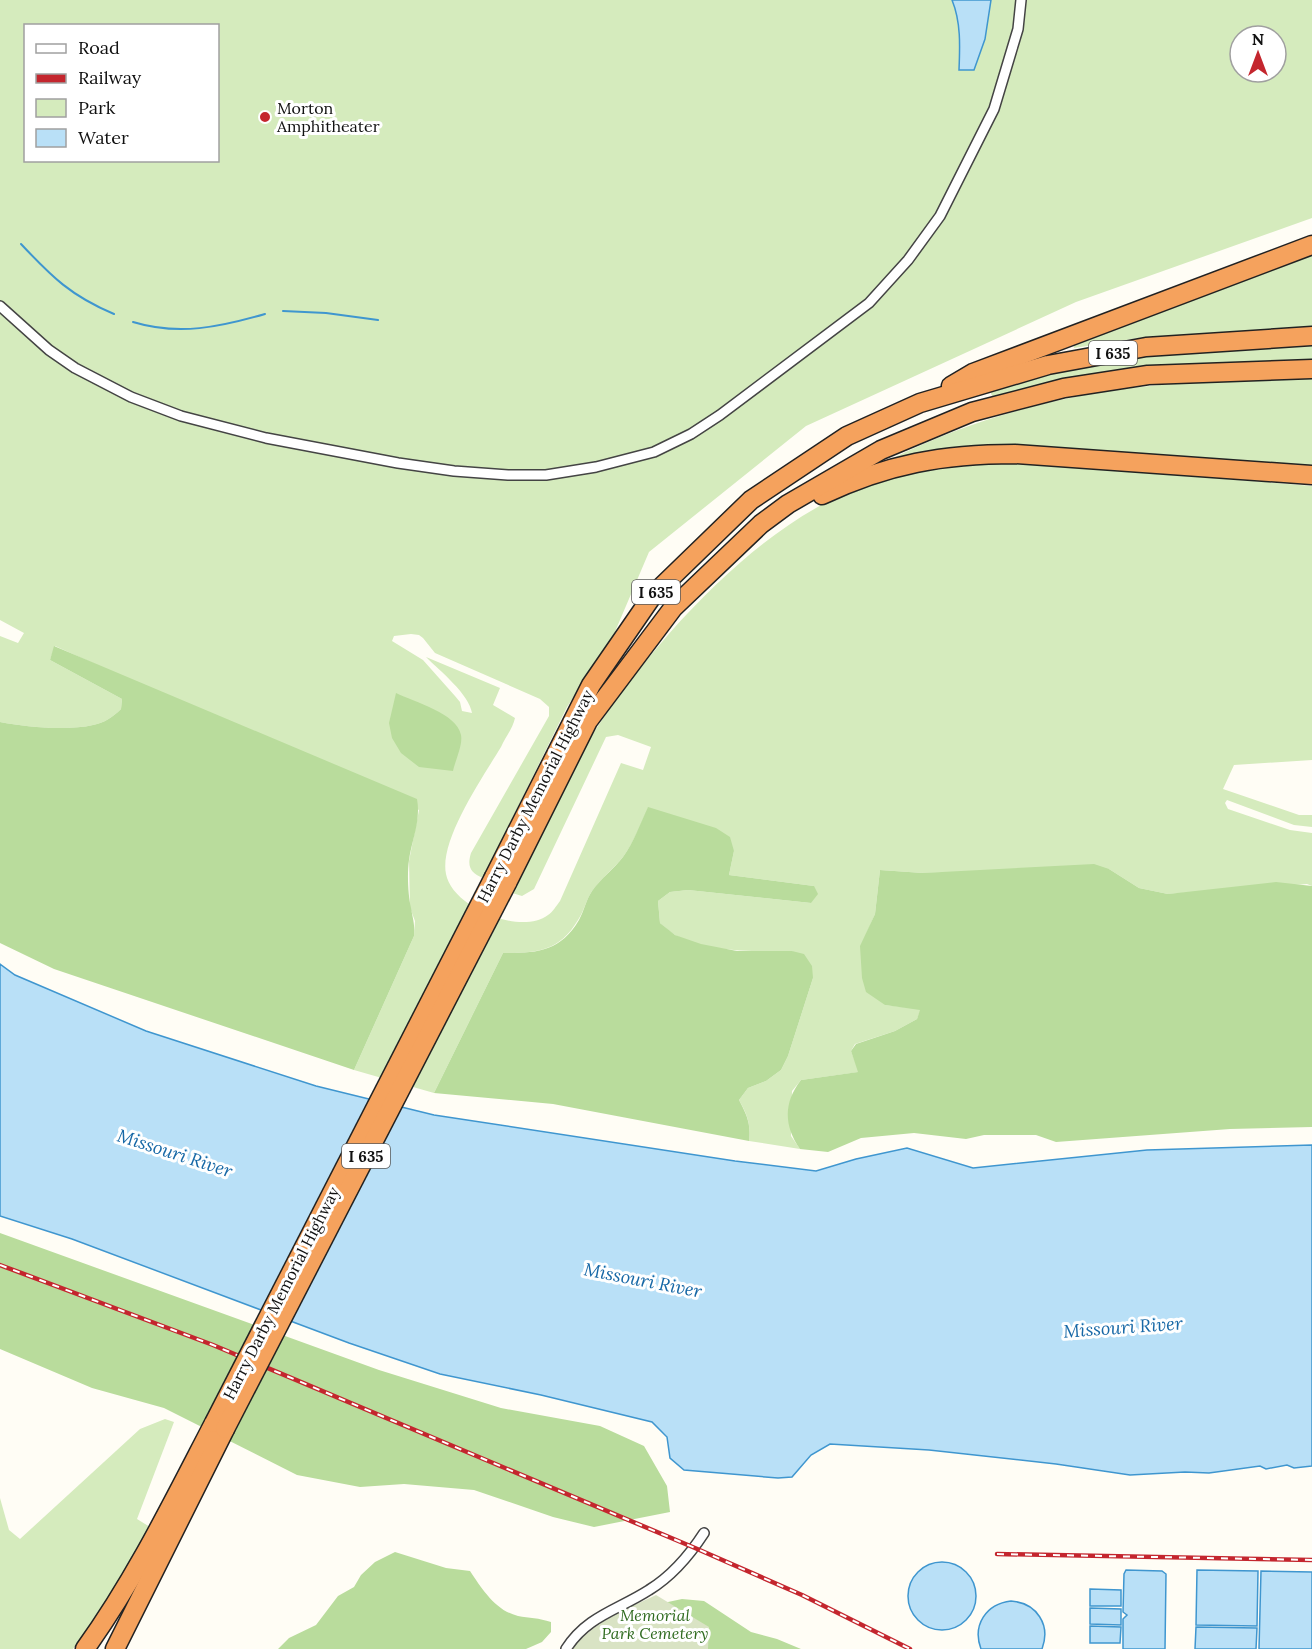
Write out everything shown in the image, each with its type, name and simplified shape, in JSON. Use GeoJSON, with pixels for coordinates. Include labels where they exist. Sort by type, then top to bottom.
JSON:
{"type":"FeatureCollection","features":[{"type":"Feature","properties":{"kind":"highway"},"geometry":{"type":"LineString","coordinates":[[920,403],[973,374],[1312,245]]}},
{"type":"Feature","properties":{"kind":"highway","name":"Harry Darby Memorial Highway"},"geometry":{"type":"LineString","coordinates":[[501,880],[591,685],[653,595],[751,500],[847,436],[920,403],[1048,365],[1146,347],[1312,336]]}},
{"type":"Feature","properties":{"kind":"highway","name":"Harry Darby Memorial Highway"},"geometry":{"type":"LineString","coordinates":[[115,1649],[219,1426],[501,880],[588,721],[673,608],[761,524],[788,504],[880,450],[972,412],[1064,388],[1148,375],[1312,369]]}},
{"type":"Feature","properties":{"kind":"highway"},"geometry":{"type":"LineString","coordinates":[[761,524],[834,489],[883,471],[927,459],[974,454],[1015,454],[1312,475]]}},
{"type":"Feature","properties":{"kind":"highway","name":"Harry Darby Memorial Highway"},"geometry":{"type":"LineString","coordinates":[[85,1649],[145,1556],[219,1426]]}},
{"type":"Feature","properties":{"kind":"street"},"geometry":{"type":"LineString","coordinates":[[0,306],[50,350],[75,368],[131,397],[181,416],[266,438],[398,463],[454,471],[508,475],[546,475],[612,464],[654,452],[691,434],[720,415],[843,323],[869,303],[908,260],[940,216],[994,110],[1018,29],[1021,0]]}},
{"type":"Feature","properties":{"kind":"street"},"geometry":{"type":"LineString","coordinates":[[566,1649],[581,1629],[649,1590],[674,1571],[704,1533]]}},
{"type":"Feature","properties":{"kind":"green space"},"geometry":{"type":"Polygon","coordinates":[[[0,0],[1312,0],[1312,218],[1076,302],[806,426],[649,552],[614,634],[567,707],[483,878],[475,874],[471,868],[469,862],[471,853],[549,716],[549,707],[540,699],[435,653],[419,635],[394,636],[392,641],[423,660],[460,702],[462,711],[472,713],[466,698],[426,657],[500,688],[493,705],[515,718],[509,733],[474,791],[456,827],[449,844],[446,874],[451,886],[461,897],[489,915],[505,920],[536,921],[550,914],[560,901],[621,763],[643,770],[651,747],[618,735],[606,737],[534,889],[522,896],[509,892],[560,791],[594,732],[640,669],[693,607],[753,552],[784,528],[816,508],[850,492],[908,472],[962,464],[1058,465],[1312,486],[1312,760],[1234,765],[1223,789],[1299,815],[1312,815],[1312,827],[1294,825],[1227,800],[1225,803],[1228,809],[1290,830],[1312,833],[1312,886],[1307,884],[1168,894],[1139,888],[1109,869],[923,873],[880,870],[875,914],[861,946],[885,1005],[921,1009],[917,1019],[895,1031],[855,1044],[851,1051],[859,1072],[801,1080],[792,1091],[791,1136],[800,1149],[749,1141],[748,1119],[739,1100],[748,1088],[766,1081],[781,1070],[788,1056],[813,978],[792,951],[716,948],[687,941],[660,923],[658,901],[670,892],[688,890],[811,903],[814,886],[729,875],[734,851],[648,808],[627,851],[592,891],[578,920],[563,939],[555,945],[536,951],[503,953],[434,1093],[354,1070],[414,936],[415,921],[410,908],[409,861],[419,810],[55,646],[50,660],[122,699],[121,709],[105,721],[83,727],[46,728],[0,722],[0,636],[18,643],[24,633],[0,620],[0,0]]]}},
{"type":"Feature","properties":{"kind":"green space"},"geometry":{"type":"Polygon","coordinates":[[[1312,252],[1312,329],[1145,337],[1074,348],[1073,344],[1312,252]]]}},
{"type":"Feature","properties":{"kind":"green space"},"geometry":{"type":"Polygon","coordinates":[[[1312,344],[1312,361],[993,397],[991,394],[992,387],[1119,356],[1312,344]]]}},
{"type":"Feature","properties":{"kind":"green space"},"geometry":{"type":"Polygon","coordinates":[[[1312,377],[1312,468],[892,461],[891,459],[986,420],[1034,406],[1085,395],[1169,384],[1312,377]]]}},
{"type":"Feature","properties":{"kind":"green space"},"geometry":{"type":"Polygon","coordinates":[[[54,646],[417,799],[417,822],[408,872],[414,936],[354,1070],[54,969],[0,943],[0,722],[46,728],[83,727],[105,721],[121,709],[122,699],[50,660],[54,646]]]}},
{"type":"Feature","properties":{"kind":"green space"},"geometry":{"type":"Polygon","coordinates":[[[396,693],[443,714],[458,727],[461,743],[453,771],[419,767],[401,753],[392,738],[389,723],[396,693]]]}},
{"type":"Feature","properties":{"kind":"green space"},"geometry":{"type":"Polygon","coordinates":[[[648,807],[716,828],[730,837],[734,851],[729,875],[814,886],[818,894],[811,903],[688,890],[670,892],[658,901],[660,923],[675,935],[701,944],[737,951],[792,951],[804,954],[812,966],[813,978],[788,1056],[781,1070],[766,1081],[748,1088],[739,1100],[748,1120],[749,1141],[553,1104],[434,1093],[503,953],[537,951],[547,948],[556,945],[572,931],[592,891],[627,851],[648,807]]]}},
{"type":"Feature","properties":{"kind":"green space"},"geometry":{"type":"Polygon","coordinates":[[[1094,864],[1109,869],[1139,888],[1168,894],[1276,882],[1312,886],[1312,1127],[1230,1129],[1056,1142],[1036,1135],[984,1135],[966,1139],[914,1133],[861,1138],[828,1152],[800,1149],[791,1132],[788,1114],[791,1097],[801,1080],[858,1072],[851,1051],[856,1044],[895,1031],[917,1019],[920,1010],[885,1005],[866,992],[862,978],[860,946],[875,914],[880,870],[923,873],[1094,864]]]}},
{"type":"Feature","properties":{"kind":"green space"},"geometry":{"type":"Polygon","coordinates":[[[0,1233],[379,1370],[501,1408],[600,1426],[644,1446],[667,1486],[670,1512],[594,1527],[553,1517],[474,1490],[404,1484],[360,1487],[297,1475],[164,1408],[92,1388],[0,1349],[0,1233]]]}},
{"type":"Feature","properties":{"kind":"green space"},"geometry":{"type":"Polygon","coordinates":[[[165,1419],[174,1422],[137,1519],[150,1527],[114,1590],[84,1635],[73,1649],[0,1649],[0,1498],[9,1530],[20,1539],[140,1429],[165,1419]]]}},
{"type":"Feature","properties":{"kind":"green space"},"geometry":{"type":"Polygon","coordinates":[[[395,1552],[446,1568],[470,1571],[496,1604],[518,1616],[551,1622],[551,1632],[542,1642],[526,1649],[278,1649],[289,1638],[316,1625],[338,1596],[354,1587],[361,1575],[375,1562],[395,1552]]]}},
{"type":"Feature","properties":{"kind":"green space","name":"Memorial Park Cemetery"},"geometry":{"type":"Polygon","coordinates":[[[656,1595],[709,1627],[708,1649],[572,1649],[601,1623],[656,1595]]]}},
{"type":"Feature","properties":{"kind":"green space","name":"Memorial Park Cemetery"},"geometry":{"type":"Polygon","coordinates":[[[682,1599],[704,1601],[751,1632],[801,1649],[580,1649],[654,1605],[682,1599]]]}},
{"type":"Feature","properties":{"kind":"water"},"geometry":{"type":"Polygon","coordinates":[[[952,0],[991,0],[985,39],[974,70],[959,70],[960,43],[952,0]]]}},
{"type":"Feature","properties":{"kind":"water","name":"Missouri River"},"geometry":{"type":"Polygon","coordinates":[[[0,964],[15,975],[146,1031],[316,1086],[434,1115],[735,1161],[816,1171],[856,1159],[907,1148],[973,1168],[1147,1150],[1312,1145],[1312,1466],[1294,1468],[1287,1465],[1266,1469],[1260,1466],[1209,1473],[1130,1475],[929,1450],[830,1444],[811,1455],[792,1477],[778,1478],[684,1470],[670,1458],[667,1437],[652,1422],[541,1395],[440,1374],[349,1343],[72,1239],[0,1216],[0,964]]]}},
{"type":"Feature","properties":{"kind":"water"},"geometry":{"type":"Polygon","coordinates":[[[942,1562],[955,1565],[966,1572],[973,1583],[976,1596],[973,1609],[966,1620],[955,1627],[942,1630],[929,1627],[918,1620],[911,1609],[908,1596],[911,1583],[918,1572],[929,1565],[942,1562]]]}},
{"type":"Feature","properties":{"kind":"water"},"geometry":{"type":"Polygon","coordinates":[[[1126,1570],[1162,1571],[1166,1574],[1165,1649],[1123,1649],[1123,1619],[1127,1615],[1123,1612],[1126,1570]]]}},
{"type":"Feature","properties":{"kind":"water"},"geometry":{"type":"Polygon","coordinates":[[[1197,1570],[1258,1571],[1257,1626],[1196,1625],[1197,1570]]]}},
{"type":"Feature","properties":{"kind":"water"},"geometry":{"type":"Polygon","coordinates":[[[1261,1571],[1312,1572],[1312,1649],[1259,1649],[1261,1571]]]}},
{"type":"Feature","properties":{"kind":"water"},"geometry":{"type":"Polygon","coordinates":[[[1090,1589],[1121,1590],[1121,1606],[1090,1606],[1090,1589]]]}},
{"type":"Feature","properties":{"kind":"water"},"geometry":{"type":"Polygon","coordinates":[[[1011,1601],[1028,1606],[1040,1617],[1045,1632],[1042,1649],[981,1649],[978,1632],[983,1617],[994,1606],[1011,1601]]]}},
{"type":"Feature","properties":{"kind":"water"},"geometry":{"type":"Polygon","coordinates":[[[1090,1608],[1121,1609],[1121,1625],[1090,1624],[1090,1608]]]}},
{"type":"Feature","properties":{"kind":"water"},"geometry":{"type":"Polygon","coordinates":[[[1090,1626],[1121,1627],[1120,1643],[1090,1643],[1090,1626]]]}},
{"type":"Feature","properties":{"kind":"water"},"geometry":{"type":"Polygon","coordinates":[[[1196,1627],[1257,1628],[1256,1649],[1195,1649],[1196,1627]]]}},
{"type":"Feature","properties":{"kind":"waterway"},"geometry":{"type":"LineString","coordinates":[[21,244],[63,285],[114,314]]}},
{"type":"Feature","properties":{"kind":"waterway"},"geometry":{"type":"LineString","coordinates":[[283,311],[326,313],[378,320]]}},
{"type":"Feature","properties":{"kind":"waterway"},"geometry":{"type":"LineString","coordinates":[[133,322],[183,329],[216,326],[265,314]]}},
{"type":"Feature","properties":{"kind":"railway"},"geometry":{"type":"LineString","coordinates":[[0,1265],[213,1345],[695,1548],[802,1595],[910,1649]]}},
{"type":"Feature","properties":{"kind":"railway"},"geometry":{"type":"LineString","coordinates":[[997,1554],[1312,1560]]}},
{"type":"Feature","properties":{"kind":"place","name":"Morton Amphitheater"},"geometry":{"type":"Point","coordinates":[265,117]}}]}
